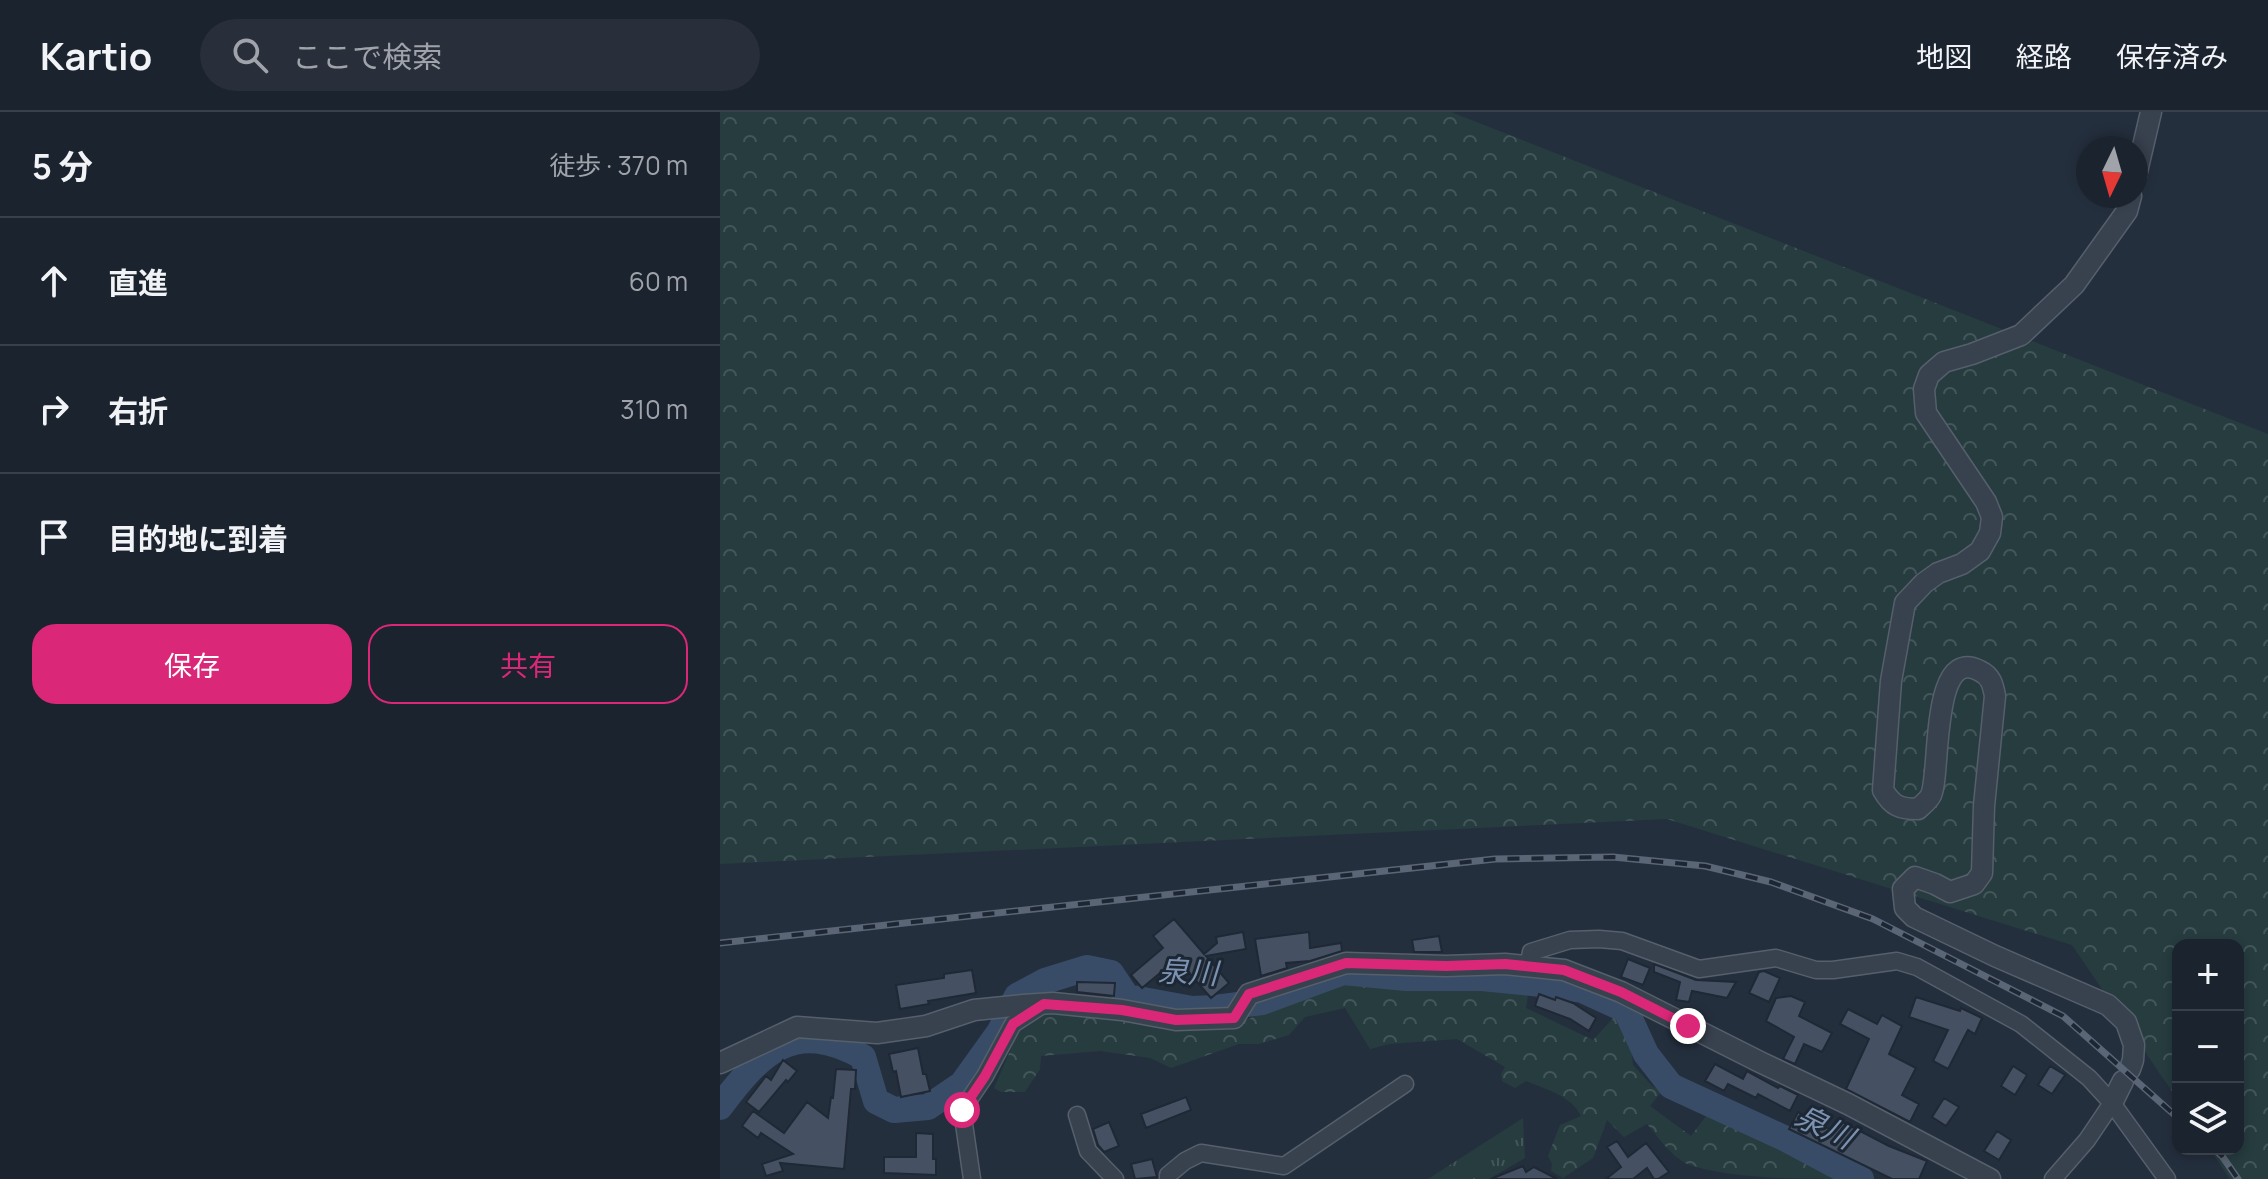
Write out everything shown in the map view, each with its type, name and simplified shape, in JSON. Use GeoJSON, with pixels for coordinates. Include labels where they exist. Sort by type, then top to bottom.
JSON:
{"type":"FeatureCollection","features":[{"type":"Feature","properties":{"kind":"street"},"geometry":{"type":"LineString","coordinates":[[2145,136],[2151,112]]}},
{"type":"Feature","properties":{"kind":"street"},"geometry":{"type":"LineString","coordinates":[[2053,1179],[2087,1140],[2112,1103],[2133,1060],[2134,1045],[2126,1022],[2108,1005],[1995,956],[1914,917],[1905,908],[1903,889],[1915,877],[1950,892],[1974,884],[1982,873],[1984,806],[1995,696],[1993,682],[1976,668],[1953,672],[1941,710],[1931,796],[1918,809],[1904,809],[1890,804],[1883,790],[1891,681],[1905,603],[1938,573],[1962,564],[1980,551],[1990,533],[1992,517],[1986,502],[1926,413],[1924,389],[1929,375],[1944,362],[2021,335],[2074,285],[2128,208]]}},
{"type":"Feature","properties":{"kind":"street"},"geometry":{"type":"LineString","coordinates":[[1528,967],[1531,952],[1570,940],[1599,939],[1622,941],[1699,969],[1776,958],[1816,970],[1897,961],[1917,967],[2021,1024],[2089,1078],[2112,1103],[2167,1179]]}},
{"type":"Feature","properties":{"kind":"street"},"geometry":{"type":"LineString","coordinates":[[720,1063],[797,1027],[877,1033],[926,1026],[974,1010],[1044,1004],[1122,1010],[1176,1020],[1234,1018],[1249,994],[1346,963],[1505,964],[1564,970],[1621,992],[1848,1104],[1990,1179]]}},
{"type":"Feature","properties":{"kind":"street"},"geometry":{"type":"LineString","coordinates":[[972,1179],[962,1110],[985,1076],[1013,1024],[1044,1004]]}},
{"type":"Feature","properties":{"kind":"street"},"geometry":{"type":"LineString","coordinates":[[1168,1179],[1168,1175],[1185,1161],[1201,1153],[1284,1166],[1405,1084]]}},
{"type":"Feature","properties":{"kind":"street"},"geometry":{"type":"LineString","coordinates":[[1077,1115],[1088,1151],[1115,1179]]}},
{"type":"Feature","properties":{"kind":"green space"},"geometry":{"type":"Polygon","coordinates":[[[720,112],[1451,112],[2268,434],[2268,1179],[2230,1179],[2214,1155],[2244,1155],[2244,939],[2172,939],[2172,1091],[2072,945],[1667,819],[720,864],[720,112]]]}},
{"type":"Feature","properties":{"kind":"green space"},"geometry":{"type":"Polygon","coordinates":[[[1343,978],[1529,988],[1526,1008],[1593,1040],[1615,1016],[1630,1036],[1633,1065],[1652,1086],[1662,1091],[1650,1106],[1691,1136],[1710,1111],[1848,1179],[1766,1177],[1704,1169],[1675,1156],[1647,1124],[1624,1137],[1607,1120],[1593,1158],[1563,1178],[1551,1171],[1548,1156],[1560,1125],[1581,1116],[1571,1103],[1526,1081],[1515,1088],[1502,1081],[1501,1074],[1505,1067],[1457,1039],[1389,1044],[1370,1049],[1345,1008],[1305,1017],[1289,1035],[1259,1044],[1239,1044],[1171,1068],[1150,1058],[1100,1051],[1041,1056],[1040,1069],[1025,1092],[1001,1092],[994,1088],[1020,1028],[1032,1016],[1057,1009],[1243,1022],[1293,996],[1343,978]]]}},
{"type":"Feature","properties":{"kind":"green space"},"geometry":{"type":"Polygon","coordinates":[[[1523,1118],[1525,1158],[1489,1179],[1428,1179],[1523,1118]]]}},
{"type":"Feature","properties":{"kind":"building"},"geometry":{"type":"Polygon","coordinates":[[[1174,919],[1204,954],[1217,943],[1216,937],[1243,932],[1246,949],[1206,956],[1229,983],[1211,998],[1177,959],[1142,988],[1131,975],[1163,948],[1153,936],[1174,919]]]}},
{"type":"Feature","properties":{"kind":"building"},"geometry":{"type":"Polygon","coordinates":[[[1309,932],[1310,948],[1341,943],[1342,951],[1310,961],[1286,963],[1287,968],[1261,976],[1255,939],[1309,932]]]}},
{"type":"Feature","properties":{"kind":"building"},"geometry":{"type":"Polygon","coordinates":[[[1439,936],[1442,952],[1414,952],[1412,940],[1439,936]]]}},
{"type":"Feature","properties":{"kind":"building"},"geometry":{"type":"Polygon","coordinates":[[[1628,959],[1650,968],[1643,985],[1621,977],[1628,959]]]}},
{"type":"Feature","properties":{"kind":"building"},"geometry":{"type":"Polygon","coordinates":[[[1654,964],[1696,980],[1736,982],[1727,998],[1692,991],[1689,1002],[1676,1000],[1680,982],[1654,972],[1654,964]]]}},
{"type":"Feature","properties":{"kind":"building"},"geometry":{"type":"Polygon","coordinates":[[[972,970],[976,993],[900,1009],[896,985],[944,978],[944,974],[972,970]]]}},
{"type":"Feature","properties":{"kind":"building"},"geometry":{"type":"Polygon","coordinates":[[[1759,972],[1780,978],[1769,1002],[1749,993],[1759,972]]]}},
{"type":"Feature","properties":{"kind":"building"},"geometry":{"type":"Polygon","coordinates":[[[1077,982],[1115,983],[1114,996],[1077,992],[1077,982]]]}},
{"type":"Feature","properties":{"kind":"building"},"geometry":{"type":"Polygon","coordinates":[[[1539,994],[1573,1003],[1596,1018],[1589,1031],[1570,1019],[1535,1006],[1539,994]]]}},
{"type":"Feature","properties":{"kind":"building"},"geometry":{"type":"Polygon","coordinates":[[[1791,996],[1805,1002],[1799,1016],[1832,1033],[1822,1052],[1804,1044],[1795,1064],[1783,1059],[1794,1037],[1766,1021],[1776,998],[1791,996]]]}},
{"type":"Feature","properties":{"kind":"building"},"geometry":{"type":"Polygon","coordinates":[[[1916,997],[1960,1011],[1961,1008],[1982,1018],[1975,1034],[1968,1030],[1948,1069],[1933,1061],[1948,1030],[1909,1017],[1916,997]]]}},
{"type":"Feature","properties":{"kind":"building"},"geometry":{"type":"Polygon","coordinates":[[[1848,1009],[1877,1024],[1882,1015],[1902,1026],[1889,1054],[1916,1068],[1902,1095],[1919,1104],[1910,1122],[1846,1089],[1869,1039],[1840,1024],[1848,1009]]]}},
{"type":"Feature","properties":{"kind":"building"},"geometry":{"type":"Polygon","coordinates":[[[918,1048],[930,1091],[901,1097],[889,1054],[918,1048]]]}},
{"type":"Feature","properties":{"kind":"building"},"geometry":{"type":"Polygon","coordinates":[[[783,1060],[797,1071],[759,1112],[746,1102],[766,1076],[771,1080],[783,1060]]]}},
{"type":"Feature","properties":{"kind":"building"},"geometry":{"type":"Polygon","coordinates":[[[1715,1064],[1743,1079],[1747,1071],[1798,1095],[1790,1111],[1758,1094],[1756,1098],[1728,1084],[1724,1091],[1705,1081],[1715,1064]]]}},
{"type":"Feature","properties":{"kind":"building"},"geometry":{"type":"Polygon","coordinates":[[[2013,1066],[2027,1075],[2015,1095],[2001,1086],[2013,1066]]]}},
{"type":"Feature","properties":{"kind":"building"},"geometry":{"type":"Polygon","coordinates":[[[2050,1066],[2065,1075],[2052,1094],[2038,1085],[2050,1066]]]}},
{"type":"Feature","properties":{"kind":"building"},"geometry":{"type":"Polygon","coordinates":[[[836,1069],[856,1070],[855,1089],[851,1089],[844,1169],[780,1163],[783,1171],[766,1176],[762,1164],[793,1154],[761,1133],[758,1138],[742,1126],[753,1111],[784,1133],[807,1102],[828,1118],[836,1069]]]}},
{"type":"Feature","properties":{"kind":"building"},"geometry":{"type":"Polygon","coordinates":[[[1186,1097],[1191,1110],[1146,1128],[1141,1114],[1186,1097]]]}},
{"type":"Feature","properties":{"kind":"building"},"geometry":{"type":"Polygon","coordinates":[[[1944,1098],[1959,1107],[1946,1126],[1932,1117],[1944,1098]]]}},
{"type":"Feature","properties":{"kind":"building"},"geometry":{"type":"Polygon","coordinates":[[[1798,1112],[1831,1130],[1837,1119],[1889,1146],[1927,1161],[1919,1179],[1892,1179],[1789,1129],[1798,1112]]]}},
{"type":"Feature","properties":{"kind":"building"},"geometry":{"type":"Polygon","coordinates":[[[1109,1122],[1119,1146],[1104,1152],[1093,1129],[1109,1122]]]}},
{"type":"Feature","properties":{"kind":"building"},"geometry":{"type":"Polygon","coordinates":[[[1997,1131],[2011,1140],[1999,1160],[1984,1151],[1997,1131]]]}},
{"type":"Feature","properties":{"kind":"building"},"geometry":{"type":"Polygon","coordinates":[[[916,1133],[933,1134],[936,1175],[884,1173],[884,1157],[916,1157],[916,1133]]]}},
{"type":"Feature","properties":{"kind":"building"},"geometry":{"type":"Polygon","coordinates":[[[1617,1141],[1628,1157],[1646,1143],[1669,1172],[1654,1179],[1647,1168],[1633,1179],[1606,1179],[1621,1167],[1607,1147],[1617,1141]]]}},
{"type":"Feature","properties":{"kind":"building"},"geometry":{"type":"Polygon","coordinates":[[[1152,1159],[1157,1177],[1135,1179],[1131,1164],[1152,1159]]]}},
{"type":"Feature","properties":{"kind":"building"},"geometry":{"type":"Polygon","coordinates":[[[1523,1166],[1526,1172],[1534,1167],[1557,1179],[1491,1179],[1523,1166]]]}},
{"type":"Feature","properties":{"kind":"waterway","name":"泉川"},"geometry":{"type":"LineString","coordinates":[[720,1107],[750,1070],[765,1057],[798,1041],[839,1046],[863,1057],[876,1101],[894,1110],[928,1107],[962,1084],[1000,1031],[1017,996],[1045,981],[1087,968],[1111,973],[1127,997],[1192,1009],[1262,1002],[1343,972],[1406,978],[1482,978],[1582,990],[1626,1010],[1646,1054],[1671,1086],[1786,1139],[1861,1179]]}},
{"type":"Feature","properties":{"kind":"railway"},"geometry":{"type":"LineString","coordinates":[[720,943],[1495,859],[1613,857],[1705,866],[1771,882],[1873,919],[2063,1016],[2172,1113]]}},
{"type":"Feature","properties":{"kind":"railway"},"geometry":{"type":"LineString","coordinates":[[2221,1155],[2238,1179]]}},
{"type":"Feature","properties":{"kind":"route"},"geometry":{"type":"LineString","coordinates":[[962,1110],[985,1076],[1013,1024],[1044,1004],[1122,1010],[1176,1020],[1234,1018],[1249,994],[1346,963],[1505,964],[1564,970],[1621,992],[1688,1026]]}}]}
